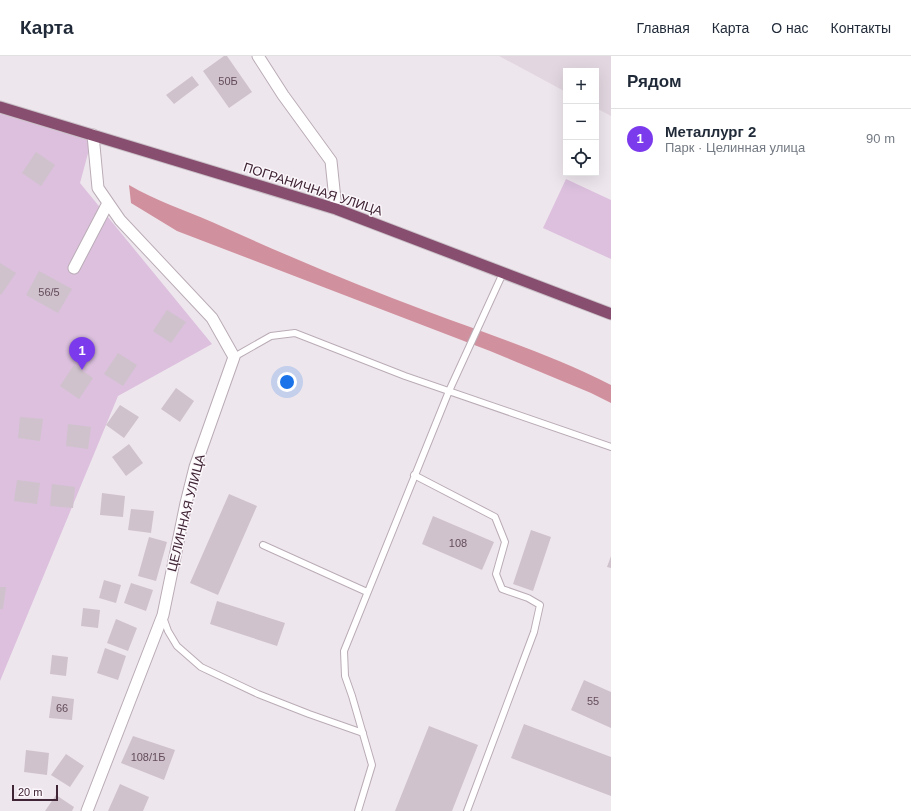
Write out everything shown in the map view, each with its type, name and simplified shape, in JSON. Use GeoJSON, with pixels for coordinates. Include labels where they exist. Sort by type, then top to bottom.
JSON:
{"type":"FeatureCollection","features":[{"type":"Feature","properties":{"kind":"highway","name":"ПОГРАНИЧНАЯ УЛИЦА"},"geometry":{"type":"LineString","coordinates":[[0,107],[336,209],[611,314]]}},
{"type":"Feature","properties":{"kind":"street"},"geometry":{"type":"LineString","coordinates":[[258,56],[283,95],[331,161],[336,209]]}},
{"type":"Feature","properties":{"kind":"street"},"geometry":{"type":"LineString","coordinates":[[93,135],[98,188],[120,220],[212,318],[234,357]]}},
{"type":"Feature","properties":{"kind":"street"},"geometry":{"type":"LineString","coordinates":[[74,268],[108,203]]}},
{"type":"Feature","properties":{"kind":"street","name":"ЦЕЛИННАЯ УЛИЦА"},"geometry":{"type":"LineString","coordinates":[[87,811],[163,615],[195,467],[234,357]]}},
{"type":"Feature","properties":{"kind":"lane"},"geometry":{"type":"LineString","coordinates":[[358,811],[372,765],[345,676],[344,652],[449,391],[502,273]]}},
{"type":"Feature","properties":{"kind":"lane"},"geometry":{"type":"LineString","coordinates":[[234,357],[271,336],[295,333],[405,376],[611,447]]}},
{"type":"Feature","properties":{"kind":"lane"},"geometry":{"type":"LineString","coordinates":[[414,475],[495,516],[505,542],[496,574],[502,589],[528,598],[540,605],[534,632],[467,811]]}},
{"type":"Feature","properties":{"kind":"lane"},"geometry":{"type":"LineString","coordinates":[[263,545],[367,592]]}},
{"type":"Feature","properties":{"kind":"lane"},"geometry":{"type":"LineString","coordinates":[[163,615],[168,631],[177,646],[201,667],[258,694],[363,733]]}},
{"type":"Feature","properties":{"kind":"shaded area"},"geometry":{"type":"Polygon","coordinates":[[[499,56],[611,56],[611,116],[599,110],[599,68],[563,68],[563,90],[499,56]]]}},
{"type":"Feature","properties":{"kind":"shaded area"},"geometry":{"type":"Polygon","coordinates":[[[0,107],[93,135],[80,183],[212,344],[118,396],[0,681],[0,107]]]}},
{"type":"Feature","properties":{"kind":"shaded area"},"geometry":{"type":"Polygon","coordinates":[[[566,179],[611,200],[611,259],[543,228],[566,179]]]}},
{"type":"Feature","properties":{"kind":"shaded area"},"geometry":{"type":"Polygon","coordinates":[[[129,185],[159,200],[347,280],[567,364],[611,385],[611,403],[591,393],[490,351],[177,231],[131,203],[129,185]]]}},
{"type":"Feature","properties":{"kind":"building"},"geometry":{"type":"Polygon","coordinates":[[[224,56],[227,56],[252,92],[229,108],[203,71],[224,56]]]}},
{"type":"Feature","properties":{"kind":"building"},"geometry":{"type":"Polygon","coordinates":[[[192,76],[199,85],[174,104],[166,95],[192,76]]]}},
{"type":"Feature","properties":{"kind":"building"},"geometry":{"type":"Polygon","coordinates":[[[36,152],[55,165],[41,186],[22,173],[36,152]]]}},
{"type":"Feature","properties":{"kind":"building"},"geometry":{"type":"Polygon","coordinates":[[[0,263],[16,273],[1,295],[0,294],[0,263]]]}},
{"type":"Feature","properties":{"kind":"building"},"geometry":{"type":"Polygon","coordinates":[[[39,271],[72,289],[58,313],[26,295],[39,271]]]}},
{"type":"Feature","properties":{"kind":"building"},"geometry":{"type":"Polygon","coordinates":[[[167,310],[186,322],[171,343],[153,331],[167,310]]]}},
{"type":"Feature","properties":{"kind":"building"},"geometry":{"type":"Polygon","coordinates":[[[118,353],[137,365],[123,386],[104,374],[118,353]]]}},
{"type":"Feature","properties":{"kind":"building"},"geometry":{"type":"Polygon","coordinates":[[[74,365],[93,378],[79,399],[60,386],[74,365]]]}},
{"type":"Feature","properties":{"kind":"building"},"geometry":{"type":"Polygon","coordinates":[[[176,388],[194,401],[180,422],[161,409],[176,388]]]}},
{"type":"Feature","properties":{"kind":"building"},"geometry":{"type":"Polygon","coordinates":[[[120,405],[139,417],[124,438],[106,425],[120,405]]]}},
{"type":"Feature","properties":{"kind":"building"},"geometry":{"type":"Polygon","coordinates":[[[20,417],[43,419],[40,441],[18,438],[20,417]]]}},
{"type":"Feature","properties":{"kind":"building"},"geometry":{"type":"Polygon","coordinates":[[[68,424],[91,427],[88,449],[66,446],[68,424]]]}},
{"type":"Feature","properties":{"kind":"building"},"geometry":{"type":"Polygon","coordinates":[[[129,444],[143,463],[126,476],[112,457],[129,444]]]}},
{"type":"Feature","properties":{"kind":"building"},"geometry":{"type":"Polygon","coordinates":[[[17,480],[40,483],[37,504],[14,501],[17,480]]]}},
{"type":"Feature","properties":{"kind":"building"},"geometry":{"type":"Polygon","coordinates":[[[52,484],[75,487],[73,508],[50,506],[52,484]]]}},
{"type":"Feature","properties":{"kind":"building"},"geometry":{"type":"Polygon","coordinates":[[[102,493],[125,496],[123,517],[100,515],[102,493]]]}},
{"type":"Feature","properties":{"kind":"building"},"geometry":{"type":"Polygon","coordinates":[[[229,494],[257,506],[218,595],[190,583],[229,494]]]}},
{"type":"Feature","properties":{"kind":"building"},"geometry":{"type":"Polygon","coordinates":[[[131,509],[154,511],[151,533],[128,530],[131,509]]]}},
{"type":"Feature","properties":{"kind":"building"},"geometry":{"type":"Polygon","coordinates":[[[433,516],[494,542],[482,570],[422,544],[433,516]]]}},
{"type":"Feature","properties":{"kind":"building"},"geometry":{"type":"Polygon","coordinates":[[[531,530],[551,537],[533,591],[513,584],[531,530]]]}},
{"type":"Feature","properties":{"kind":"building"},"geometry":{"type":"Polygon","coordinates":[[[149,537],[167,542],[156,581],[138,576],[149,537]]]}},
{"type":"Feature","properties":{"kind":"building"},"geometry":{"type":"Polygon","coordinates":[[[611,556],[611,568],[607,567],[611,556]]]}},
{"type":"Feature","properties":{"kind":"building"},"geometry":{"type":"Polygon","coordinates":[[[104,580],[121,585],[116,603],[99,598],[104,580]]]}},
{"type":"Feature","properties":{"kind":"building"},"geometry":{"type":"Polygon","coordinates":[[[131,583],[153,590],[146,611],[124,603],[131,583]]]}},
{"type":"Feature","properties":{"kind":"building"},"geometry":{"type":"Polygon","coordinates":[[[0,587],[6,587],[3,609],[0,609],[0,587]]]}},
{"type":"Feature","properties":{"kind":"building"},"geometry":{"type":"Polygon","coordinates":[[[217,601],[285,623],[277,646],[210,624],[217,601]]]}},
{"type":"Feature","properties":{"kind":"building"},"geometry":{"type":"Polygon","coordinates":[[[83,608],[100,610],[98,628],[81,626],[83,608]]]}},
{"type":"Feature","properties":{"kind":"building"},"geometry":{"type":"Polygon","coordinates":[[[116,619],[137,628],[128,651],[107,643],[116,619]]]}},
{"type":"Feature","properties":{"kind":"building"},"geometry":{"type":"Polygon","coordinates":[[[105,648],[126,656],[118,680],[97,673],[105,648]]]}},
{"type":"Feature","properties":{"kind":"building"},"geometry":{"type":"Polygon","coordinates":[[[52,655],[68,657],[66,676],[50,674],[52,655]]]}},
{"type":"Feature","properties":{"kind":"building"},"geometry":{"type":"Polygon","coordinates":[[[584,680],[611,692],[611,728],[571,710],[584,680]]]}},
{"type":"Feature","properties":{"kind":"building"},"geometry":{"type":"Polygon","coordinates":[[[52,696],[74,699],[72,720],[49,718],[52,696]]]}},
{"type":"Feature","properties":{"kind":"building"},"geometry":{"type":"Polygon","coordinates":[[[524,724],[611,757],[611,796],[511,758],[524,724]]]}},
{"type":"Feature","properties":{"kind":"building"},"geometry":{"type":"Polygon","coordinates":[[[429,726],[478,745],[452,811],[395,811],[429,726]]]}},
{"type":"Feature","properties":{"kind":"building"},"geometry":{"type":"Polygon","coordinates":[[[133,736],[175,750],[164,780],[121,763],[133,736]]]}},
{"type":"Feature","properties":{"kind":"building"},"geometry":{"type":"Polygon","coordinates":[[[26,750],[49,753],[47,775],[24,772],[26,750]]]}},
{"type":"Feature","properties":{"kind":"building"},"geometry":{"type":"Polygon","coordinates":[[[66,754],[84,766],[70,787],[51,775],[66,754]]]}},
{"type":"Feature","properties":{"kind":"building"},"geometry":{"type":"Polygon","coordinates":[[[120,784],[149,797],[143,811],[108,811],[120,784]]]}},
{"type":"Feature","properties":{"kind":"building"},"geometry":{"type":"Polygon","coordinates":[[[56,795],[74,807],[72,811],[45,811],[56,795]]]}},
{"type":"Feature","properties":{"kind":"place","name":"Металлург 2"},"geometry":{"type":"Point","coordinates":[82,370]}}]}
